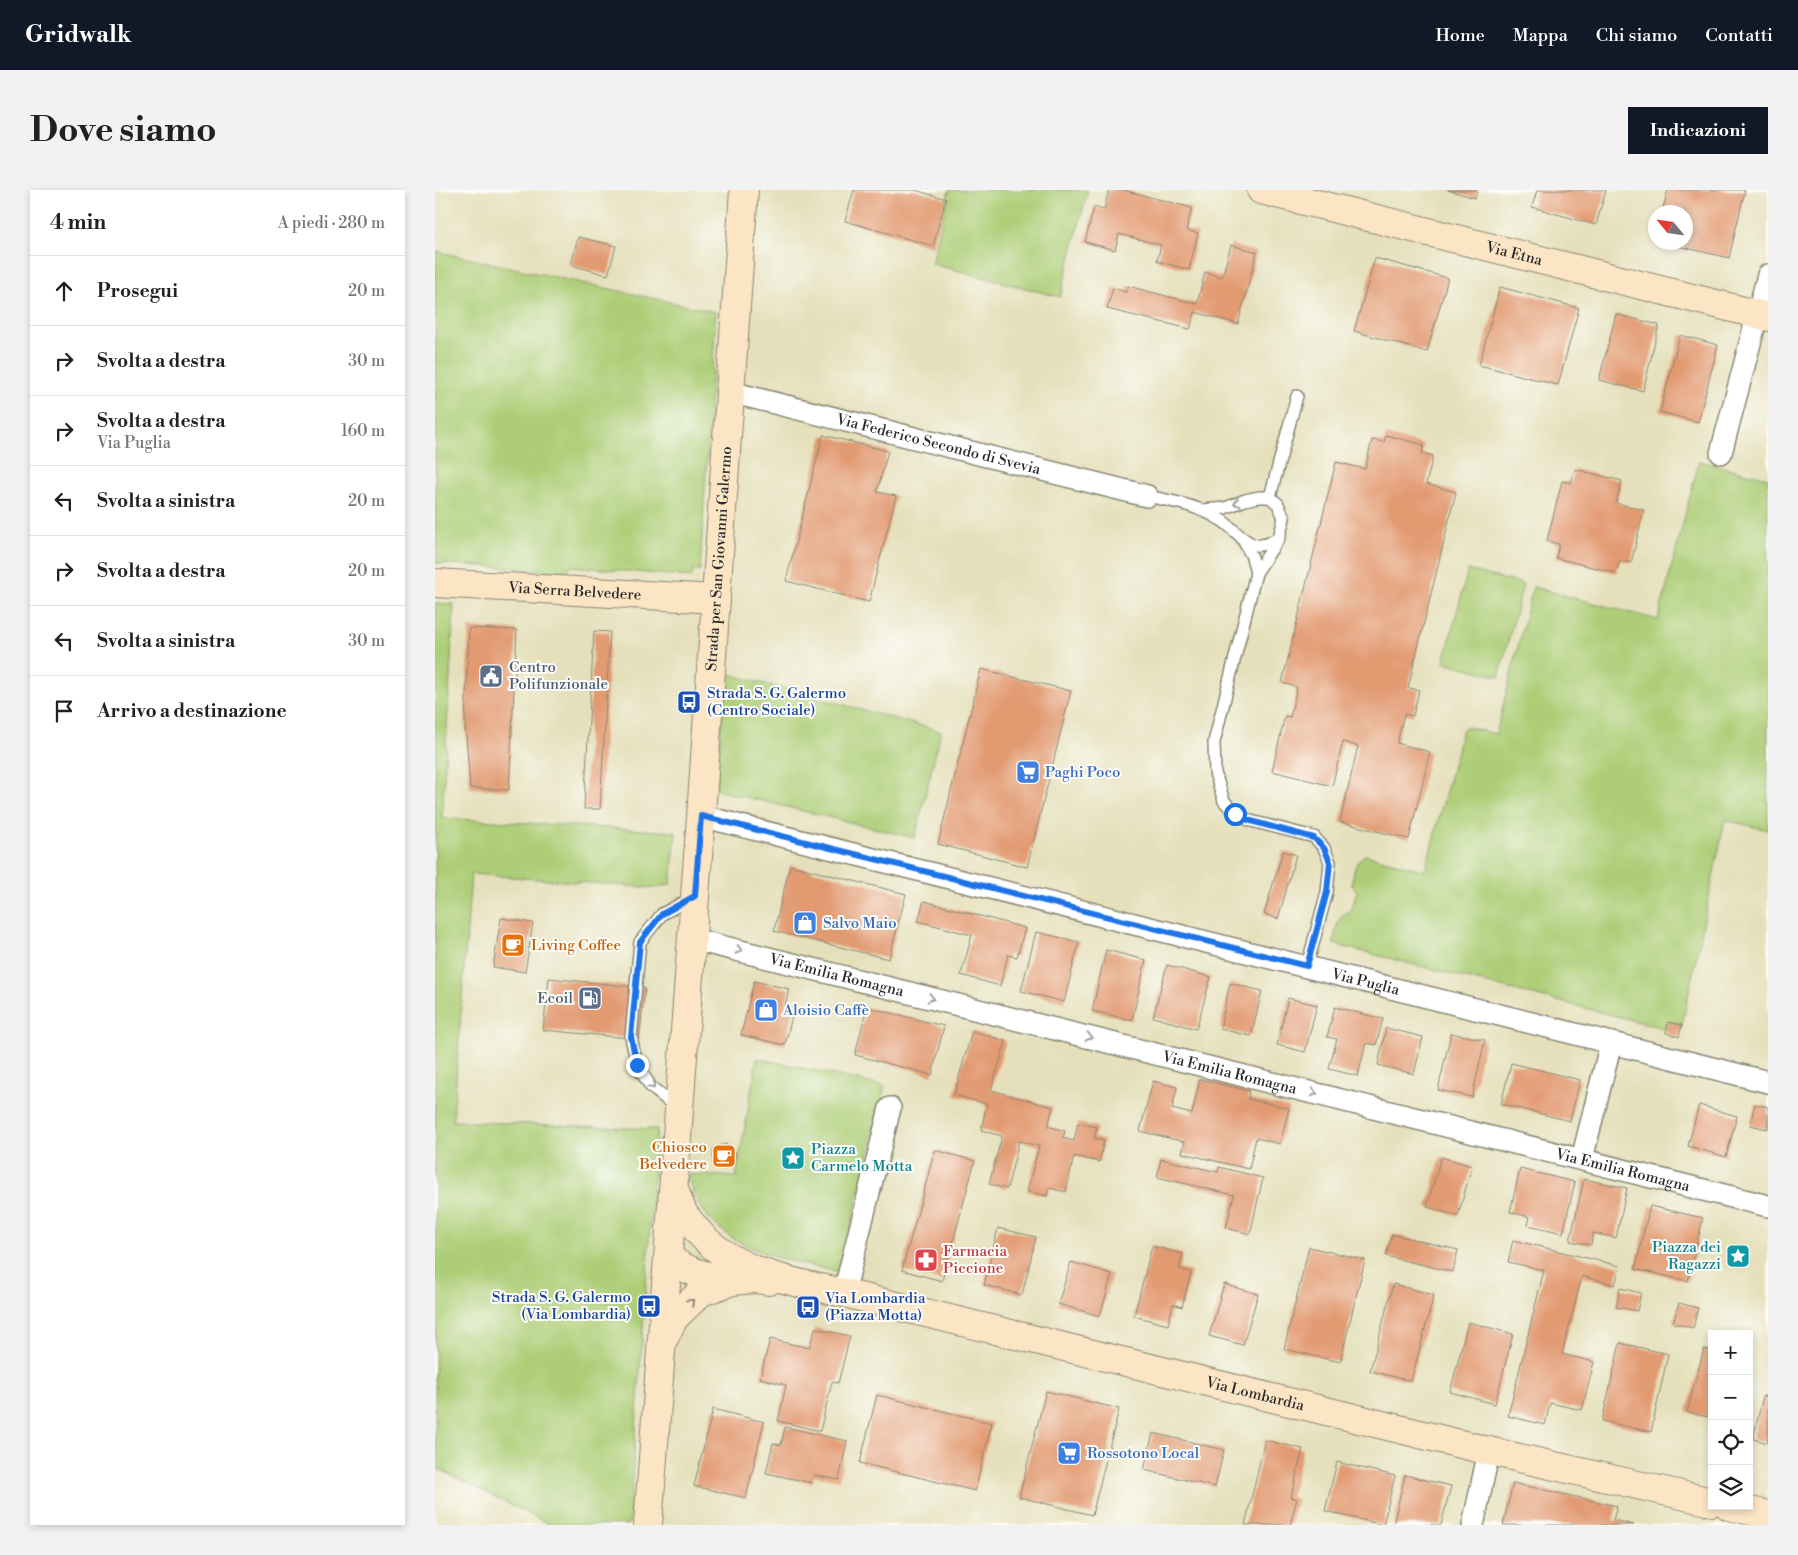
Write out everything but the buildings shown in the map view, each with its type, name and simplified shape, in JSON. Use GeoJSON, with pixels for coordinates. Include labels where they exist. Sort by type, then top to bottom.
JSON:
{"type":"FeatureCollection","features":[{"type":"Feature","properties":{"kind":"street","name":"Strada per San Giovanni Galermo"},"geometry":{"type":"LineString","coordinates":[[648,1525],[701,816],[744,190]]}},
{"type":"Feature","properties":{"kind":"street","name":"Via Etna"},"geometry":{"type":"LineString","coordinates":[[1261,190],[1763,315]]}},
{"type":"Feature","properties":{"kind":"street"},"geometry":{"type":"LineString","coordinates":[[1721,453],[1763,315],[1768,275]]}},
{"type":"Feature","properties":{"kind":"street","name":"Via Federico Secondo di Svevia"},"geometry":{"type":"LineString","coordinates":[[730,392],[1147,496]]}},
{"type":"Feature","properties":{"kind":"street","name":"Via Serra Belvedere"},"geometry":{"type":"LineString","coordinates":[[435,583],[716,599]]}},
{"type":"Feature","properties":{"kind":"street","name":"Via Puglia"},"geometry":{"type":"LineString","coordinates":[[701,816],[1768,1082]]}},
{"type":"Feature","properties":{"kind":"street","name":"Via Emilia Romagna"},"geometry":{"type":"LineString","coordinates":[[692,939],[1768,1206]]}},
{"type":"Feature","properties":{"kind":"street"},"geometry":{"type":"LineString","coordinates":[[1582,1159],[1611,1042]]}},
{"type":"Feature","properties":{"kind":"street"},"geometry":{"type":"LineString","coordinates":[[844,1293],[890,1108]]}},
{"type":"Feature","properties":{"kind":"street"},"geometry":{"type":"LineString","coordinates":[[674,1188],[685,1215],[704,1239],[723,1254],[743,1265],[798,1283]]}},
{"type":"Feature","properties":{"kind":"street"},"geometry":{"type":"LineString","coordinates":[[668,1258],[689,1251],[723,1254]]}},
{"type":"Feature","properties":{"kind":"street"},"geometry":{"type":"LineString","coordinates":[[668,1258],[681,1267],[698,1274],[732,1281]]}},
{"type":"Feature","properties":{"kind":"street"},"geometry":{"type":"LineString","coordinates":[[662,1341],[674,1318],[701,1292],[732,1281],[755,1279],[798,1283]]}},
{"type":"Feature","properties":{"kind":"street","name":"Via Lombardia"},"geometry":{"type":"LineString","coordinates":[[798,1283],[1489,1451],[1708,1501]]}},
{"type":"Feature","properties":{"kind":"street"},"geometry":{"type":"LineString","coordinates":[[1473,1525],[1489,1451]]}},
{"type":"Feature","properties":{"kind":"street"},"geometry":{"type":"LineString","coordinates":[[1746,1510],[1768,1515]]}},
{"type":"Feature","properties":{"kind":"lane"},"geometry":{"type":"LineString","coordinates":[[1270,498],[1297,396]]}},
{"type":"Feature","properties":{"kind":"lane"},"geometry":{"type":"LineString","coordinates":[[1147,496],[1203,510],[1223,521],[1242,538],[1255,545],[1266,545],[1279,538]]}},
{"type":"Feature","properties":{"kind":"lane"},"geometry":{"type":"LineString","coordinates":[[1203,510],[1225,508],[1259,496],[1270,498],[1278,504],[1284,518],[1279,538],[1256,573],[1214,742],[1215,773],[1224,801],[1235,814],[1251,821],[1314,838],[1324,848],[1330,862],[1327,892],[1307,966]]}},
{"type":"Feature","properties":{"kind":"lane"},"geometry":{"type":"LineString","coordinates":[[1242,538],[1252,557],[1256,573]]}},
{"type":"Feature","properties":{"kind":"lane"},"geometry":{"type":"LineString","coordinates":[[679,1110],[651,1087],[637,1065],[631,1037],[640,942],[662,914],[695,896]]}},
{"type":"Feature","properties":{"kind":"green space"},"geometry":{"type":"Polygon","coordinates":[[[949,190],[1088,190],[1060,297],[932,264],[949,190]]]}},
{"type":"Feature","properties":{"kind":"green space"},"geometry":{"type":"Polygon","coordinates":[[[435,251],[716,312],[700,570],[693,571],[691,577],[570,566],[567,572],[435,563],[435,251]]]}},
{"type":"Feature","properties":{"kind":"green space"},"geometry":{"type":"Polygon","coordinates":[[[1699,461],[1768,478],[1768,830],[1725,820],[1682,1025],[1668,1022],[1667,1029],[1333,944],[1336,929],[1342,916],[1351,911],[1357,891],[1351,884],[1355,868],[1361,857],[1365,855],[1425,871],[1462,731],[1467,727],[1496,734],[1533,587],[1658,620],[1699,461]]]}},
{"type":"Feature","properties":{"kind":"green space"},"geometry":{"type":"Polygon","coordinates":[[[1468,570],[1523,584],[1499,677],[1444,662],[1468,570]]]}},
{"type":"Feature","properties":{"kind":"green space"},"geometry":{"type":"Polygon","coordinates":[[[435,603],[454,604],[442,818],[676,832],[671,884],[655,888],[471,874],[453,1121],[657,1129],[629,1525],[551,1525],[435,1467],[435,603]]]}},
{"type":"Feature","properties":{"kind":"green space"},"geometry":{"type":"Polygon","coordinates":[[[725,673],[941,731],[915,838],[716,790],[725,673]]]}},
{"type":"Feature","properties":{"kind":"green space"},"geometry":{"type":"Polygon","coordinates":[[[757,1058],[885,1086],[840,1272],[792,1262],[746,1246],[726,1233],[709,1218],[696,1198],[688,1174],[736,1177],[757,1058]]]}},
{"type":"Feature","properties":{"kind":"place","name":"Centro Polifunzionale"},"geometry":{"type":"Point","coordinates":[491,676]}},
{"type":"Feature","properties":{"kind":"place","name":"Strada S. G. Galermo (Centro Sociale)"},"geometry":{"type":"Point","coordinates":[689,702]}},
{"type":"Feature","properties":{"kind":"place","name":"Paghi Poco"},"geometry":{"type":"Point","coordinates":[1028,772]}},
{"type":"Feature","properties":{"kind":"place","name":"Salvo Maio"},"geometry":{"type":"Point","coordinates":[805,923]}},
{"type":"Feature","properties":{"kind":"place","name":"Living Coffee"},"geometry":{"type":"Point","coordinates":[513,945]}},
{"type":"Feature","properties":{"kind":"place","name":"Ecoil"},"geometry":{"type":"Point","coordinates":[590,998]}},
{"type":"Feature","properties":{"kind":"place","name":"Aloisio Caffè"},"geometry":{"type":"Point","coordinates":[766,1010]}},
{"type":"Feature","properties":{"kind":"place","name":"Chiosco Belvedere"},"geometry":{"type":"Point","coordinates":[724,1156]}},
{"type":"Feature","properties":{"kind":"place","name":"Piazza Carmelo Motta"},"geometry":{"type":"Point","coordinates":[793,1158]}},
{"type":"Feature","properties":{"kind":"place","name":"Piazza dei Ragazzi"},"geometry":{"type":"Point","coordinates":[1738,1256]}},
{"type":"Feature","properties":{"kind":"place","name":"Farmacia Piccione"},"geometry":{"type":"Point","coordinates":[926,1260]}},
{"type":"Feature","properties":{"kind":"place","name":"Strada S. G. Galermo (Via Lombardia)"},"geometry":{"type":"Point","coordinates":[649,1306]}},
{"type":"Feature","properties":{"kind":"place","name":"Via Lombardia (Piazza Motta)"},"geometry":{"type":"Point","coordinates":[808,1307]}},
{"type":"Feature","properties":{"kind":"place","name":"Rossotono Local"},"geometry":{"type":"Point","coordinates":[1069,1453]}},
{"type":"Feature","properties":{"kind":"route"},"geometry":{"type":"LineString","coordinates":[[637,1065],[631,1037],[640,942],[662,914],[695,896],[701,816],[716,818],[1307,966],[1327,892],[1330,862],[1324,848],[1314,838],[1251,821],[1235,814]]}}]}
